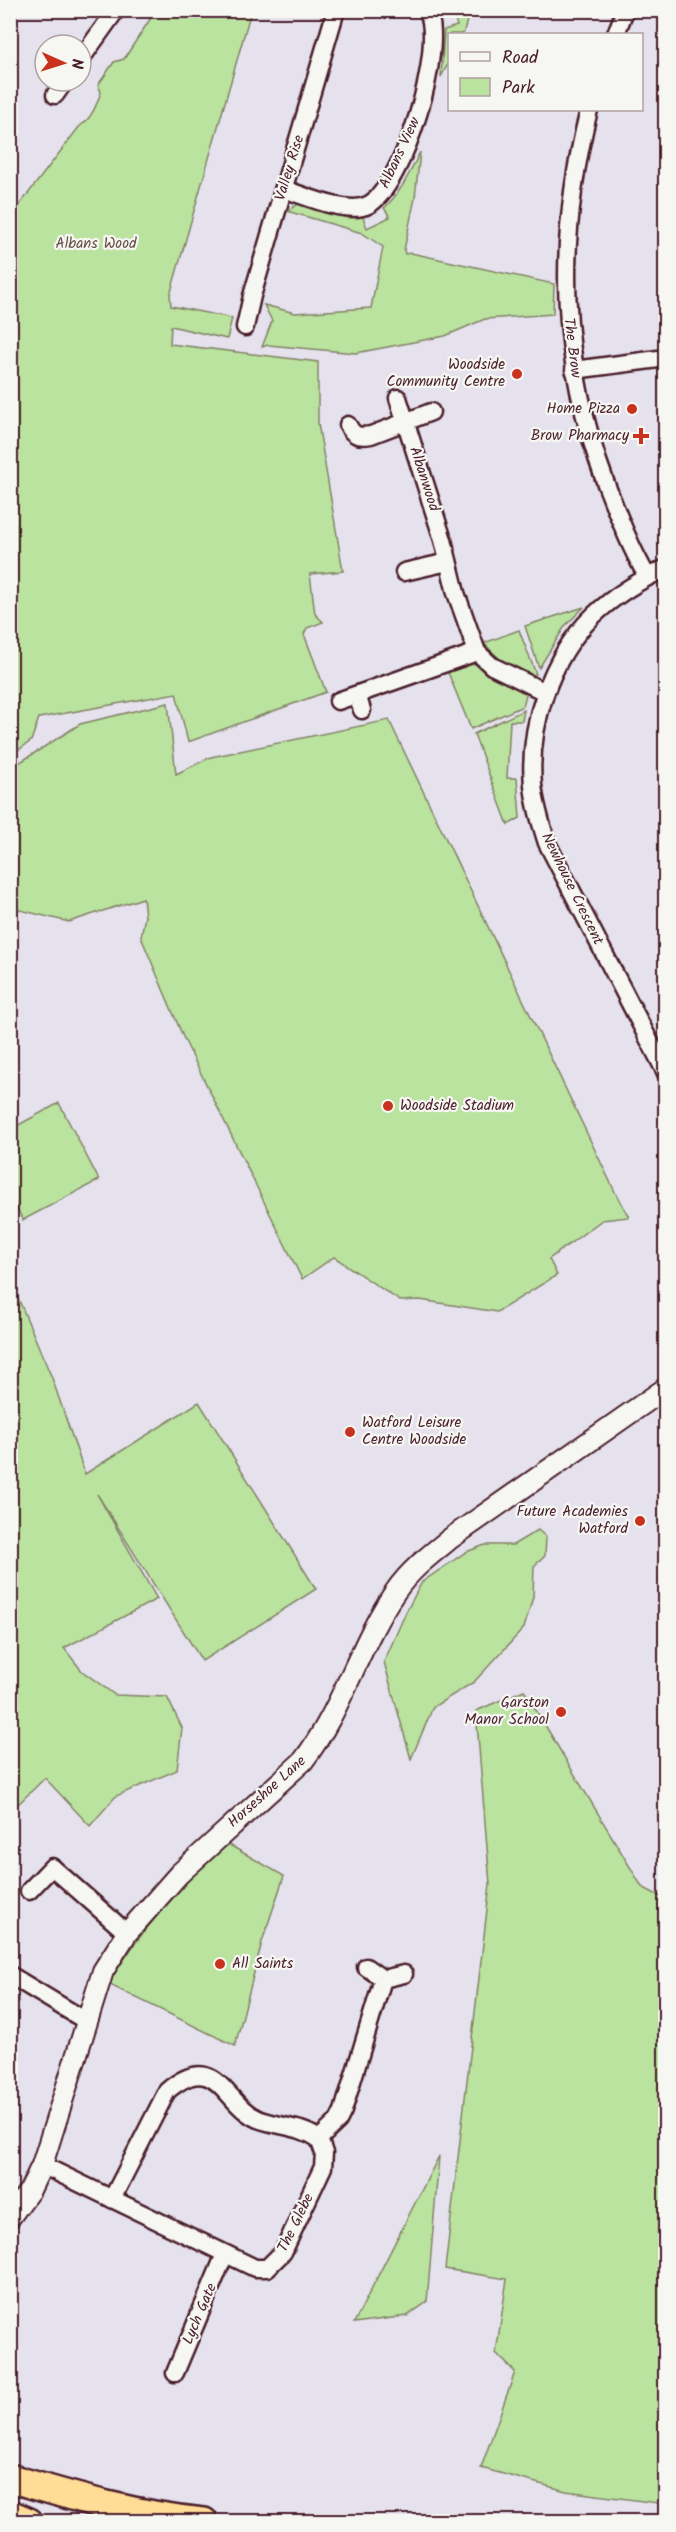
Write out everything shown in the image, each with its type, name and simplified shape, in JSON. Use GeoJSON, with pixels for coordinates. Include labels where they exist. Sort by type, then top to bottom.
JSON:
{"type":"FeatureCollection","features":[{"type":"Feature","properties":{"kind":"highway"},"geometry":{"type":"LineString","coordinates":[[10,2478],[57,2493],[130,2510],[204,2522]]}},
{"type":"Feature","properties":{"kind":"highway"},"geometry":{"type":"LineString","coordinates":[[10,2514],[29,2522]]}},
{"type":"Feature","properties":{"kind":"street"},"geometry":{"type":"LineString","coordinates":[[93,42],[116,10]]}},
{"type":"Feature","properties":{"kind":"street","name":"Valley Rise"},"geometry":{"type":"LineString","coordinates":[[245,327],[336,10]]}},
{"type":"Feature","properties":{"kind":"street","name":"Albans View"},"geometry":{"type":"LineString","coordinates":[[284,189],[349,209],[368,205],[385,189],[415,126],[429,74],[433,28],[427,10]]}},
{"type":"Feature","properties":{"kind":"street"},"geometry":{"type":"LineString","coordinates":[[616,33],[626,10]]}},
{"type":"Feature","properties":{"kind":"street","name":"The Brow"},"geometry":{"type":"LineString","coordinates":[[589,111],[575,172],[568,242],[567,317],[574,370],[593,448],[615,508],[647,576]]}},
{"type":"Feature","properties":{"kind":"street"},"geometry":{"type":"LineString","coordinates":[[574,370],[666,358]]}},
{"type":"Feature","properties":{"kind":"street","name":"Albanwood"},"geometry":{"type":"LineString","coordinates":[[398,398],[427,485],[456,593],[477,652]]}},
{"type":"Feature","properties":{"kind":"street"},"geometry":{"type":"LineString","coordinates":[[348,425],[352,433],[360,437],[383,432],[431,412]]}},
{"type":"Feature","properties":{"kind":"street"},"geometry":{"type":"LineString","coordinates":[[404,572],[448,562]]}},
{"type":"Feature","properties":{"kind":"street","name":"Newhouse Crescent"},"geometry":{"type":"LineString","coordinates":[[666,568],[647,576],[593,616],[574,640],[556,669],[546,692],[537,722],[533,751],[533,784],[538,813],[547,843],[666,1073]]}},
{"type":"Feature","properties":{"kind":"street"},"geometry":{"type":"LineString","coordinates":[[338,701],[359,702],[477,652],[492,666],[546,692]]}},
{"type":"Feature","properties":{"kind":"street","name":"Horseshoe Lane"},"geometry":{"type":"LineString","coordinates":[[10,2217],[30,2190],[42,2165],[103,1971],[128,1933],[179,1874],[303,1761],[316,1744],[333,1714],[388,1604],[401,1584],[420,1563],[452,1538],[666,1388]]}},
{"type":"Feature","properties":{"kind":"street"},"geometry":{"type":"LineString","coordinates":[[29,1891],[52,1867],[128,1933]]}},
{"type":"Feature","properties":{"kind":"street"},"geometry":{"type":"LineString","coordinates":[[366,1967],[383,1979],[404,1974]]}},
{"type":"Feature","properties":{"kind":"street"},"geometry":{"type":"LineString","coordinates":[[10,1975],[86,2021]]}},
{"type":"Feature","properties":{"kind":"street"},"geometry":{"type":"LineString","coordinates":[[112,2199],[167,2091],[176,2083],[192,2076],[207,2077],[219,2084],[244,2111],[256,2118],[309,2132],[319,2139],[338,2121],[343,2111],[383,1979]]}},
{"type":"Feature","properties":{"kind":"street","name":"The Glebe"},"geometry":{"type":"LineString","coordinates":[[42,2165],[255,2268],[267,2268],[283,2252],[323,2167],[324,2153],[319,2139]]}},
{"type":"Feature","properties":{"kind":"street","name":"Lych Gate"},"geometry":{"type":"LineString","coordinates":[[175,2373],[225,2254]]}},
{"type":"Feature","properties":{"kind":"green space","name":"Albans Wood"},"geometry":{"type":"Polygon","coordinates":[[[156,10],[251,11],[170,295],[171,306],[232,318],[227,339],[171,326],[170,344],[318,362],[318,423],[343,571],[310,574],[315,614],[323,622],[307,628],[304,634],[326,692],[188,742],[176,693],[39,718],[31,741],[11,755],[11,216],[79,127],[90,116],[101,92],[98,85],[114,62],[124,59],[156,10]]]}},
{"type":"Feature","properties":{"kind":"green space"},"geometry":{"type":"Polygon","coordinates":[[[453,11],[470,11],[463,33],[448,33],[448,64],[441,77],[444,30],[457,26],[453,11]]]}},
{"type":"Feature","properties":{"kind":"green space"},"geometry":{"type":"Polygon","coordinates":[[[420,152],[405,254],[411,253],[554,284],[553,314],[485,319],[445,336],[356,353],[268,345],[262,347],[272,321],[264,305],[295,313],[371,308],[383,247],[362,233],[287,211],[298,204],[348,218],[363,217],[367,228],[390,217],[384,208],[409,175],[420,152]]]}},
{"type":"Feature","properties":{"kind":"green space"},"geometry":{"type":"Polygon","coordinates":[[[584,607],[565,626],[539,668],[525,626],[584,607]]]}},
{"type":"Feature","properties":{"kind":"green space"},"geometry":{"type":"Polygon","coordinates":[[[519,630],[536,674],[529,676],[510,666],[484,643],[519,630]]]}},
{"type":"Feature","properties":{"kind":"green space"},"geometry":{"type":"Polygon","coordinates":[[[474,661],[527,691],[523,706],[471,729],[447,670],[474,661]]]}},
{"type":"Feature","properties":{"kind":"green space","name":"Woodside Stadium"},"geometry":{"type":"Polygon","coordinates":[[[168,703],[176,774],[211,757],[389,720],[629,1217],[602,1220],[549,1259],[557,1275],[497,1312],[420,1300],[400,1301],[334,1257],[302,1279],[184,1039],[141,937],[145,916],[143,898],[69,922],[16,909],[10,877],[11,768],[80,724],[168,703]]]}},
{"type":"Feature","properties":{"kind":"green space"},"geometry":{"type":"Polygon","coordinates":[[[524,710],[522,721],[510,721],[507,778],[517,778],[520,818],[508,825],[474,734],[524,710]]]}},
{"type":"Feature","properties":{"kind":"green space"},"geometry":{"type":"Polygon","coordinates":[[[59,1103],[99,1180],[23,1220],[11,1197],[11,1129],[59,1103]]]}},
{"type":"Feature","properties":{"kind":"green space"},"geometry":{"type":"Polygon","coordinates":[[[10,1279],[52,1378],[85,1474],[199,1402],[316,1589],[202,1661],[97,1494],[157,1599],[64,1648],[82,1671],[115,1695],[167,1697],[182,1728],[177,1770],[116,1796],[90,1826],[45,1778],[11,1811],[10,1279]]]}},
{"type":"Feature","properties":{"kind":"green space"},"geometry":{"type":"Polygon","coordinates":[[[538,1530],[546,1537],[545,1556],[534,1566],[533,1597],[524,1628],[474,1682],[433,1707],[411,1759],[384,1662],[422,1582],[466,1552],[485,1545],[513,1545],[538,1530]]]}},
{"type":"Feature","properties":{"kind":"green space"},"geometry":{"type":"Polygon","coordinates":[[[524,1690],[642,1887],[665,1899],[665,2504],[566,2491],[481,2468],[515,2372],[496,2353],[507,2279],[445,2269],[490,1884],[476,1711],[524,1690]]]}},
{"type":"Feature","properties":{"kind":"green space"},"geometry":{"type":"Polygon","coordinates":[[[226,1843],[284,1876],[262,1942],[235,2046],[108,1984],[162,1909],[226,1843]]]}},
{"type":"Feature","properties":{"kind":"green space"},"geometry":{"type":"Polygon","coordinates":[[[439,2156],[427,2302],[407,2316],[354,2323],[439,2156]]]}},
{"type":"Feature","properties":{"kind":"place","name":"Woodside Community Centre"},"geometry":{"type":"Point","coordinates":[517,374]}},
{"type":"Feature","properties":{"kind":"place","name":"Home Pizza"},"geometry":{"type":"Point","coordinates":[632,409]}},
{"type":"Feature","properties":{"kind":"place","name":"Brow Pharmacy"},"geometry":{"type":"Point","coordinates":[641,436]}},
{"type":"Feature","properties":{"kind":"place","name":"Woodside Stadium"},"geometry":{"type":"Point","coordinates":[388,1106]}},
{"type":"Feature","properties":{"kind":"place","name":"Watford Leisure Centre Woodside"},"geometry":{"type":"Point","coordinates":[350,1432]}},
{"type":"Feature","properties":{"kind":"place","name":"Future Academies Watford"},"geometry":{"type":"Point","coordinates":[640,1521]}},
{"type":"Feature","properties":{"kind":"place","name":"Garston Manor School"},"geometry":{"type":"Point","coordinates":[561,1712]}},
{"type":"Feature","properties":{"kind":"place","name":"All Saints"},"geometry":{"type":"Point","coordinates":[220,1964]}}]}
